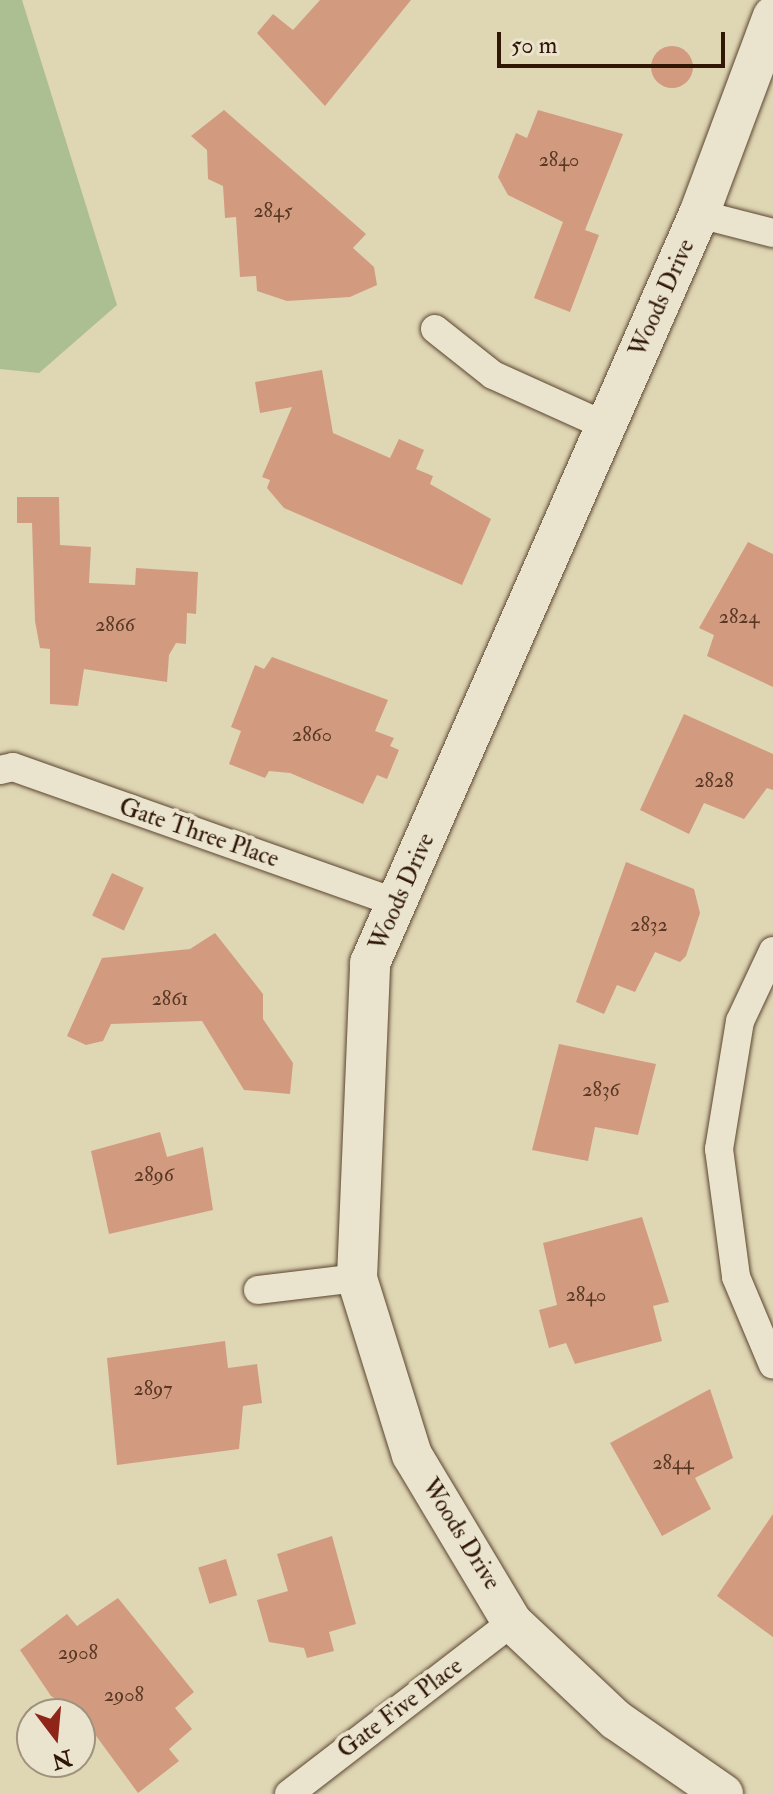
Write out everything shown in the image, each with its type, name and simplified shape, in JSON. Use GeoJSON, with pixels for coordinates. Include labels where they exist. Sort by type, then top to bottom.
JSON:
{"type":"FeatureCollection","features":[{"type":"Feature","properties":{"kind":"street","name":"Woods Drive"},"geometry":{"type":"LineString","coordinates":[[723,1794],[616,1720],[512,1622],[412,1455],[357,1278],[370,963],[699,214],[773,16]]}},
{"type":"Feature","properties":{"kind":"street"},"geometry":{"type":"LineString","coordinates":[[699,214],[773,233]]}},
{"type":"Feature","properties":{"kind":"street"},"geometry":{"type":"LineString","coordinates":[[435,329],[493,375],[606,426]]}},
{"type":"Feature","properties":{"kind":"street","name":"Gate Three Place"},"geometry":{"type":"LineString","coordinates":[[0,770],[13,767],[397,903]]}},
{"type":"Feature","properties":{"kind":"street"},"geometry":{"type":"LineString","coordinates":[[773,951],[736,1035],[719,1149],[736,1277],[773,1365]]}},
{"type":"Feature","properties":{"kind":"street"},"geometry":{"type":"LineString","coordinates":[[258,1290],[357,1278]]}},
{"type":"Feature","properties":{"kind":"street","name":"Gate Five Place"},"geometry":{"type":"LineString","coordinates":[[289,1794],[512,1622]]}},
{"type":"Feature","properties":{"kind":"green space"},"geometry":{"type":"Polygon","coordinates":[[[0,0],[22,0],[117,305],[39,373],[0,369],[0,0]]]}},
{"type":"Feature","properties":{"kind":"building"},"geometry":{"type":"Polygon","coordinates":[[[320,0],[411,0],[325,106],[257,33],[273,14],[293,30],[320,0]]]}},
{"type":"Feature","properties":{"kind":"building"},"geometry":{"type":"Polygon","coordinates":[[[672,46],[687,52],[693,67],[687,82],[672,88],[657,82],[651,67],[657,52],[672,46]]]}},
{"type":"Feature","properties":{"kind":"building"},"geometry":{"type":"Polygon","coordinates":[[[224,110],[366,234],[353,248],[374,267],[377,285],[350,297],[287,301],[257,291],[256,276],[240,277],[236,217],[225,218],[223,186],[208,179],[207,150],[191,136],[224,110]]]}},
{"type":"Feature","properties":{"kind":"building"},"geometry":{"type":"Polygon","coordinates":[[[538,110],[623,134],[585,230],[599,235],[570,312],[534,298],[563,222],[508,195],[498,177],[516,133],[527,138],[538,110]]]}},
{"type":"Feature","properties":{"kind":"building"},"geometry":{"type":"Polygon","coordinates":[[[322,370],[333,433],[390,458],[399,439],[424,450],[416,469],[433,476],[430,484],[491,519],[462,585],[284,508],[267,488],[270,480],[262,477],[292,407],[260,413],[255,382],[322,370]]]}},
{"type":"Feature","properties":{"kind":"building"},"geometry":{"type":"Polygon","coordinates":[[[17,497],[59,497],[60,545],[91,547],[89,583],[135,585],[136,568],[198,572],[196,614],[187,613],[186,644],[176,643],[169,655],[167,682],[84,669],[78,706],[50,704],[50,649],[40,648],[35,621],[32,523],[17,523],[17,497]]]}},
{"type":"Feature","properties":{"kind":"building"},"geometry":{"type":"Polygon","coordinates":[[[748,542],[773,554],[773,687],[707,656],[714,635],[699,628],[748,542]]]}},
{"type":"Feature","properties":{"kind":"building"},"geometry":{"type":"Polygon","coordinates":[[[272,657],[388,700],[375,731],[394,738],[390,746],[399,750],[387,779],[377,775],[363,804],[290,773],[269,771],[265,778],[229,764],[241,731],[231,727],[255,665],[264,669],[272,657]]]}},
{"type":"Feature","properties":{"kind":"building"},"geometry":{"type":"Polygon","coordinates":[[[684,714],[773,754],[773,790],[767,788],[744,819],[704,803],[689,834],[640,810],[684,714]]]}},
{"type":"Feature","properties":{"kind":"building"},"geometry":{"type":"Polygon","coordinates":[[[626,862],[694,889],[700,913],[686,956],[680,962],[655,952],[635,992],[617,985],[604,1014],[576,1002],[626,862]]]}},
{"type":"Feature","properties":{"kind":"building"},"geometry":{"type":"Polygon","coordinates":[[[112,873],[144,888],[124,930],[92,916],[112,873]]]}},
{"type":"Feature","properties":{"kind":"building"},"geometry":{"type":"Polygon","coordinates":[[[215,933],[263,994],[263,1019],[293,1063],[290,1094],[244,1090],[202,1021],[111,1024],[103,1041],[86,1045],[67,1036],[102,958],[190,949],[215,933]]]}},
{"type":"Feature","properties":{"kind":"building"},"geometry":{"type":"Polygon","coordinates":[[[559,1044],[656,1064],[638,1135],[595,1127],[588,1161],[532,1150],[559,1044]]]}},
{"type":"Feature","properties":{"kind":"building"},"geometry":{"type":"Polygon","coordinates":[[[160,1132],[167,1157],[203,1147],[213,1210],[109,1234],[91,1151],[160,1132]]]}},
{"type":"Feature","properties":{"kind":"building"},"geometry":{"type":"Polygon","coordinates":[[[642,1217],[669,1302],[653,1306],[662,1341],[575,1364],[566,1343],[549,1348],[539,1310],[557,1305],[543,1243],[642,1217]]]}},
{"type":"Feature","properties":{"kind":"building"},"geometry":{"type":"Polygon","coordinates":[[[225,1341],[228,1368],[257,1364],[262,1403],[243,1406],[239,1449],[117,1465],[107,1358],[225,1341]]]}},
{"type":"Feature","properties":{"kind":"building"},"geometry":{"type":"Polygon","coordinates":[[[710,1389],[733,1458],[695,1478],[711,1509],[662,1536],[610,1443],[710,1389]]]}},
{"type":"Feature","properties":{"kind":"building"},"geometry":{"type":"Polygon","coordinates":[[[773,1514],[773,1637],[717,1596],[773,1514]]]}},
{"type":"Feature","properties":{"kind":"building"},"geometry":{"type":"Polygon","coordinates":[[[332,1536],[356,1624],[329,1632],[334,1651],[307,1658],[304,1648],[269,1642],[257,1600],[288,1591],[277,1554],[332,1536]]]}},
{"type":"Feature","properties":{"kind":"building"},"geometry":{"type":"Polygon","coordinates":[[[226,1559],[237,1595],[209,1604],[198,1567],[226,1559]]]}},
{"type":"Feature","properties":{"kind":"building"},"geometry":{"type":"Polygon","coordinates":[[[118,1598],[194,1692],[175,1708],[192,1729],[169,1749],[179,1761],[138,1793],[96,1736],[96,1698],[51,1696],[20,1650],[67,1614],[77,1626],[118,1598]]]}}]}
